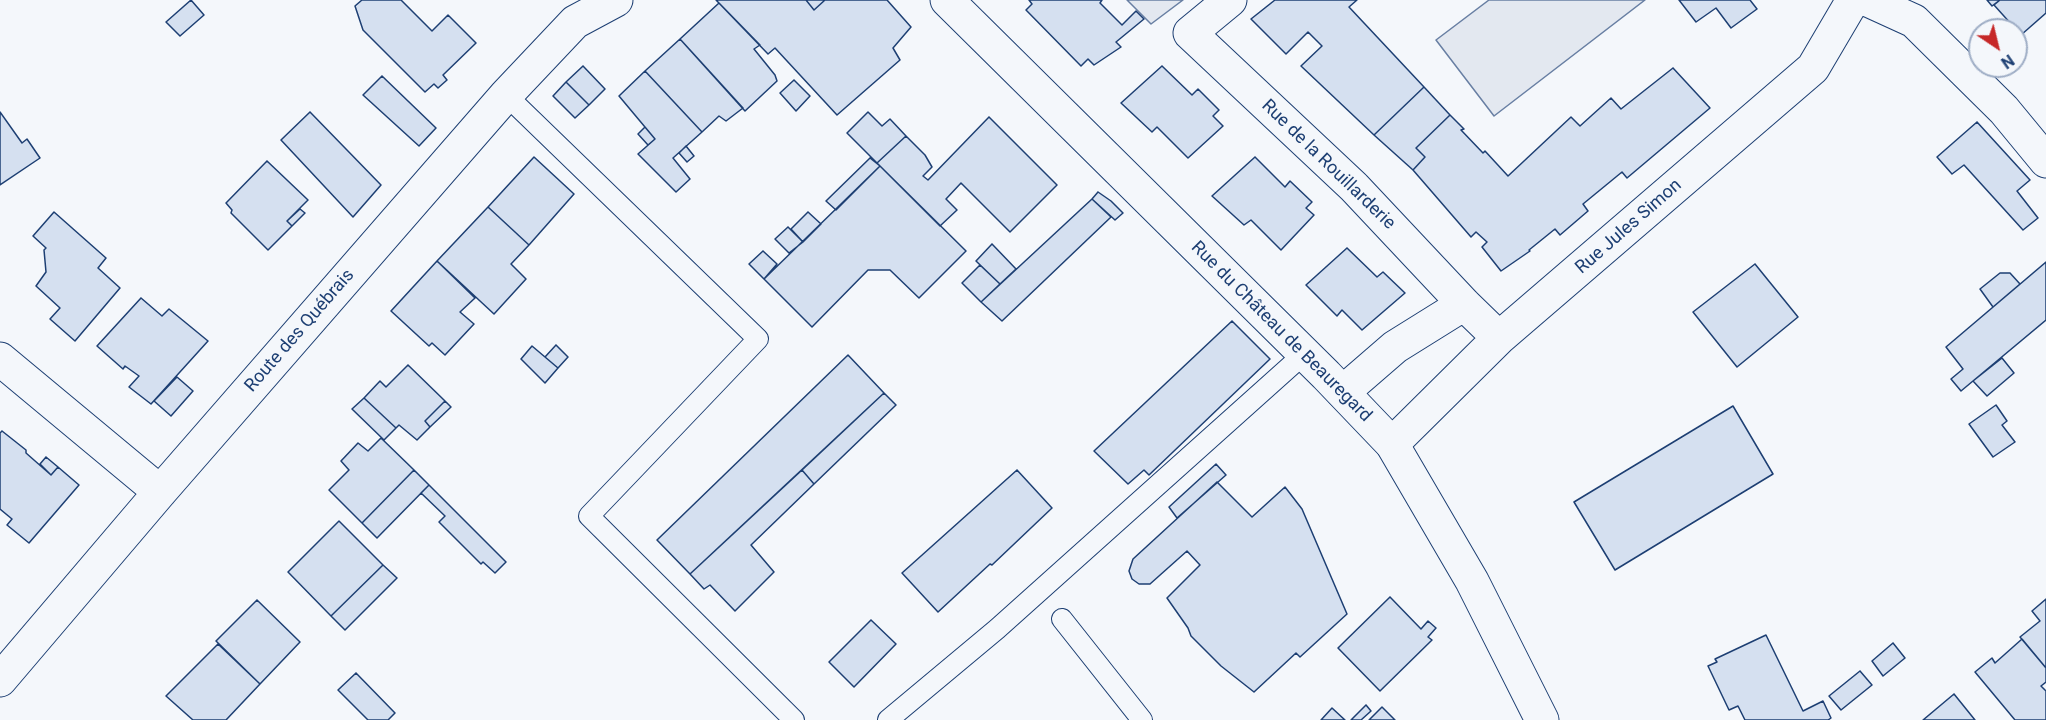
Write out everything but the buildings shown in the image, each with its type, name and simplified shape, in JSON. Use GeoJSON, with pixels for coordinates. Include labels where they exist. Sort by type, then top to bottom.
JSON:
{"type":"FeatureCollection","features":[{"type":"Feature","properties":{"kind":"street","name":"Route des Québrais"},"geometry":{"type":"LineString","coordinates":[[0,680],[160,492],[506,95],[567,11],[616,0]]}},
{"type":"Feature","properties":{"kind":"street","name":"Rue du Château de Beauregard"},"geometry":{"type":"LineString","coordinates":[[947,0],[1343,392],[1392,444],[1472,581],[1542,720]]}},
{"type":"Feature","properties":{"kind":"street","name":"Rue de la Rouillarderie"},"geometry":{"type":"LineString","coordinates":[[1230,0],[1190,33],[1354,187],[1499,338]]}},
{"type":"Feature","properties":{"kind":"street","name":"Rue Jules Simon"},"geometry":{"type":"LineString","coordinates":[[1392,444],[1499,338],[1813,68],[1852,0]]}},
{"type":"Feature","properties":{"kind":"street"},"geometry":{"type":"LineString","coordinates":[[1868,0],[1914,21],[2004,110],[2046,161]]}},
{"type":"Feature","properties":{"kind":"street"},"geometry":{"type":"LineString","coordinates":[[1343,392],[1395,347],[1464,304]]}},
{"type":"Feature","properties":{"kind":"street"},"geometry":{"type":"LineString","coordinates":[[0,359],[160,492]]}},
{"type":"Feature","properties":{"kind":"lane"},"geometry":{"type":"LineString","coordinates":[[506,95],[758,339],[589,516],[794,720]]}},
{"type":"Feature","properties":{"kind":"lane"},"geometry":{"type":"LineString","coordinates":[[888,720],[997,629],[1304,354]]}},
{"type":"Feature","properties":{"kind":"lane"},"geometry":{"type":"LineString","coordinates":[[1062,619],[1142,720]]}},
{"type":"Feature","properties":{"kind":"shaded area"},"geometry":{"type":"Polygon","coordinates":[[[1127,0],[1183,0],[1151,24],[1127,0]]]}},
{"type":"Feature","properties":{"kind":"shaded area"},"geometry":{"type":"Polygon","coordinates":[[[1489,0],[1645,0],[1494,116],[1436,40],[1489,0]]]}}]}
